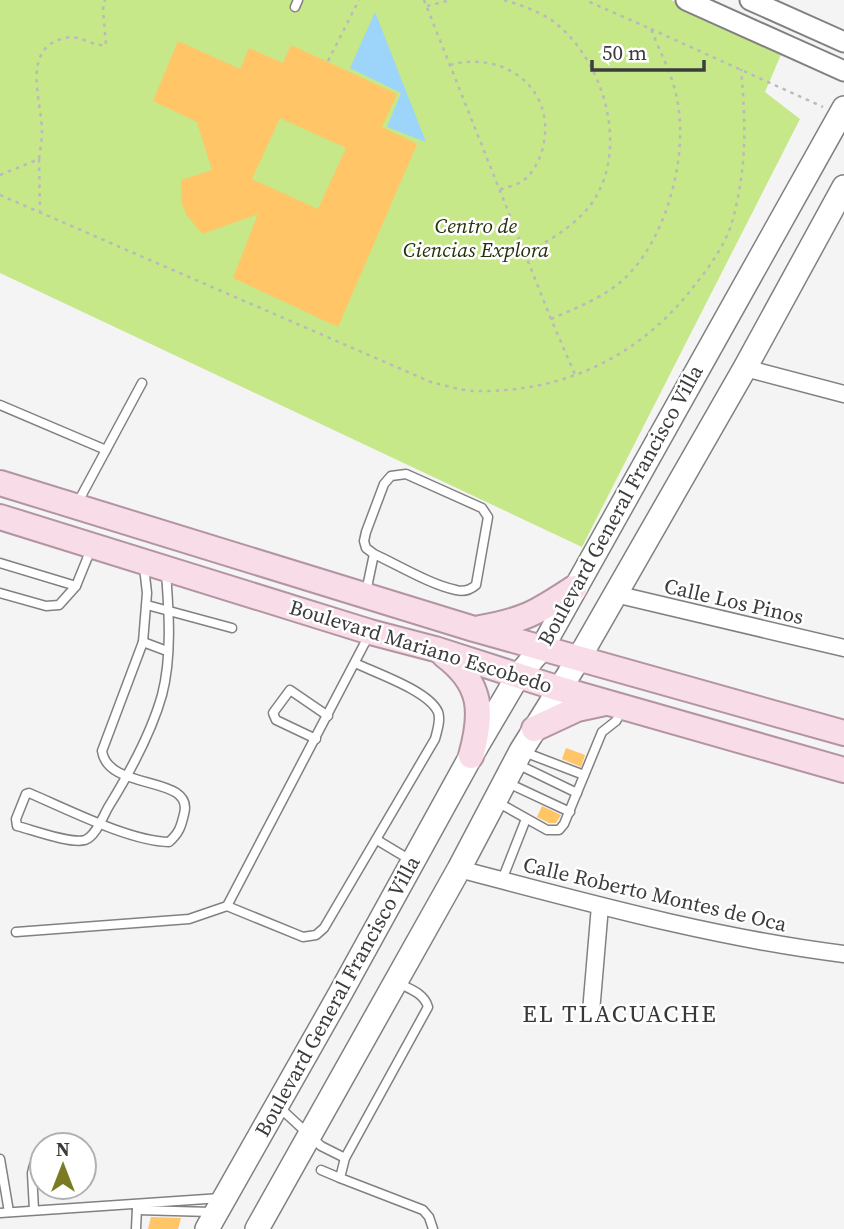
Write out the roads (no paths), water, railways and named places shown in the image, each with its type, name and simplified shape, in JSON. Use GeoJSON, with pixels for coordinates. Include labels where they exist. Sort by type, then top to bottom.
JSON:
{"type":"FeatureCollection","features":[{"type":"Feature","properties":{"kind":"main road","name":"Boulevard General Francisco Villa"},"geometry":{"type":"LineString","coordinates":[[216,1213],[471,756],[518,676],[542,648],[842,111]]}},
{"type":"Feature","properties":{"kind":"main road","name":"Boulevard General Francisco Villa"},"geometry":{"type":"LineString","coordinates":[[257,1229],[459,869],[534,729],[579,658],[746,368],[844,187]]}},
{"type":"Feature","properties":{"kind":"main road","name":"Boulevard Mariano Escobedo"},"geometry":{"type":"LineString","coordinates":[[0,483],[474,629],[844,733]]}},
{"type":"Feature","properties":{"kind":"main road","name":"Boulevard Mariano Escobedo"},"geometry":{"type":"LineString","coordinates":[[0,517],[560,689],[844,770]]}},
{"type":"Feature","properties":{"kind":"main road"},"geometry":{"type":"LineString","coordinates":[[474,629],[532,615],[574,587]]}},
{"type":"Feature","properties":{"kind":"main road"},"geometry":{"type":"LineString","coordinates":[[435,649],[455,663],[470,682],[475,694],[480,715],[471,756]]}},
{"type":"Feature","properties":{"kind":"main road"},"geometry":{"type":"LineString","coordinates":[[534,729],[577,709],[618,704]]}},
{"type":"Feature","properties":{"kind":"street"},"geometry":{"type":"LineString","coordinates":[[686,0],[844,71]]}},
{"type":"Feature","properties":{"kind":"street"},"geometry":{"type":"LineString","coordinates":[[750,0],[844,42]]}},
{"type":"Feature","properties":{"kind":"street"},"geometry":{"type":"LineString","coordinates":[[746,368],[844,394]]}},
{"type":"Feature","properties":{"kind":"street","name":"Calle Los Pinos"},"geometry":{"type":"LineString","coordinates":[[615,594],[844,647]]}},
{"type":"Feature","properties":{"kind":"street","name":"Calle Roberto Montes de Oca"},"geometry":{"type":"LineString","coordinates":[[459,869],[600,906],[759,941],[844,954]]}},
{"type":"Feature","properties":{"kind":"street"},"geometry":{"type":"LineString","coordinates":[[590,1012],[600,906]]}},
{"type":"Feature","properties":{"kind":"lane"},"geometry":{"type":"LineString","coordinates":[[76,505],[142,383]]}},
{"type":"Feature","properties":{"kind":"lane"},"geometry":{"type":"LineString","coordinates":[[0,405],[106,450]]}},
{"type":"Feature","properties":{"kind":"lane"},"geometry":{"type":"LineString","coordinates":[[406,474],[482,508],[488,517],[476,585],[470,590],[458,591],[444,586],[374,554],[366,548],[364,541],[384,484],[391,476],[406,474]]}},
{"type":"Feature","properties":{"kind":"lane"},"geometry":{"type":"LineString","coordinates":[[0,593],[46,606],[60,605],[76,586],[92,544]]}},
{"type":"Feature","properties":{"kind":"lane"},"geometry":{"type":"LineString","coordinates":[[366,594],[374,554]]}},
{"type":"Feature","properties":{"kind":"lane"},"geometry":{"type":"LineString","coordinates":[[0,563],[76,586]]}},
{"type":"Feature","properties":{"kind":"lane"},"geometry":{"type":"LineString","coordinates":[[155,564],[147,605],[144,642],[102,751],[106,765],[127,776],[176,792],[183,797],[186,807],[180,832],[169,842],[153,842],[99,822],[29,793],[26,794],[16,819],[17,826],[85,840],[93,835],[99,822],[127,776],[162,693],[169,611],[155,564]]}},
{"type":"Feature","properties":{"kind":"lane"},"geometry":{"type":"LineString","coordinates":[[147,605],[232,628]]}},
{"type":"Feature","properties":{"kind":"lane"},"geometry":{"type":"LineString","coordinates":[[228,906],[370,632]]}},
{"type":"Feature","properties":{"kind":"lane"},"geometry":{"type":"LineString","coordinates":[[144,642],[167,652]]}},
{"type":"Feature","properties":{"kind":"lane"},"geometry":{"type":"LineString","coordinates":[[16,932],[189,919],[228,906],[303,937],[316,935],[331,918],[377,840],[435,739],[439,724],[438,713],[431,702],[419,693],[355,663]]}},
{"type":"Feature","properties":{"kind":"lane"},"geometry":{"type":"LineString","coordinates":[[316,739],[276,720],[273,713],[290,690],[328,716]]}},
{"type":"Feature","properties":{"kind":"lane"},"geometry":{"type":"LineString","coordinates":[[526,819],[553,832],[559,830],[602,732],[616,721],[618,704]]}},
{"type":"Feature","properties":{"kind":"lane"},"geometry":{"type":"LineString","coordinates":[[509,774],[584,775]]}},
{"type":"Feature","properties":{"kind":"lane"},"geometry":{"type":"LineString","coordinates":[[509,774],[577,793]]}},
{"type":"Feature","properties":{"kind":"lane"},"geometry":{"type":"LineString","coordinates":[[509,774],[569,812]]}},
{"type":"Feature","properties":{"kind":"lane"},"geometry":{"type":"LineString","coordinates":[[502,880],[526,819],[509,774]]}},
{"type":"Feature","properties":{"kind":"lane"},"geometry":{"type":"LineString","coordinates":[[377,840],[412,861]]}},
{"type":"Feature","properties":{"kind":"lane"},"geometry":{"type":"LineString","coordinates":[[340,1178],[345,1158],[428,1007],[426,999],[396,982]]}},
{"type":"Feature","properties":{"kind":"lane"},"geometry":{"type":"LineString","coordinates":[[277,1104],[307,1136],[345,1158]]}},
{"type":"Feature","properties":{"kind":"lane"},"geometry":{"type":"LineString","coordinates":[[0,1159],[4,1212],[137,1207],[216,1213]]}},
{"type":"Feature","properties":{"kind":"lane"},"geometry":{"type":"LineString","coordinates":[[321,1170],[414,1205],[429,1217],[433,1229]]}},
{"type":"Feature","properties":{"kind":"lane"},"geometry":{"type":"LineString","coordinates":[[34,1201],[34,1210]]}},
{"type":"Feature","properties":{"kind":"lane"},"geometry":{"type":"LineString","coordinates":[[137,1207],[216,1213]]}},
{"type":"Feature","properties":{"kind":"lane"},"geometry":{"type":"LineString","coordinates":[[136,1229],[137,1207]]}},
{"type":"Feature","properties":{"kind":"water"},"geometry":{"type":"Polygon","coordinates":[[[375,12],[426,142],[387,127],[401,93],[350,68],[375,12]]]}},
{"type":"Feature","properties":{"kind":"district","name":"EL TLACUACHE"},"geometry":{"type":"Point","coordinates":[620,1013]}},
{"type":"Feature","properties":{"kind":"park label","name":"Centro de Ciencias Explora"},"geometry":{"type":"Point","coordinates":[476,237]}}]}
